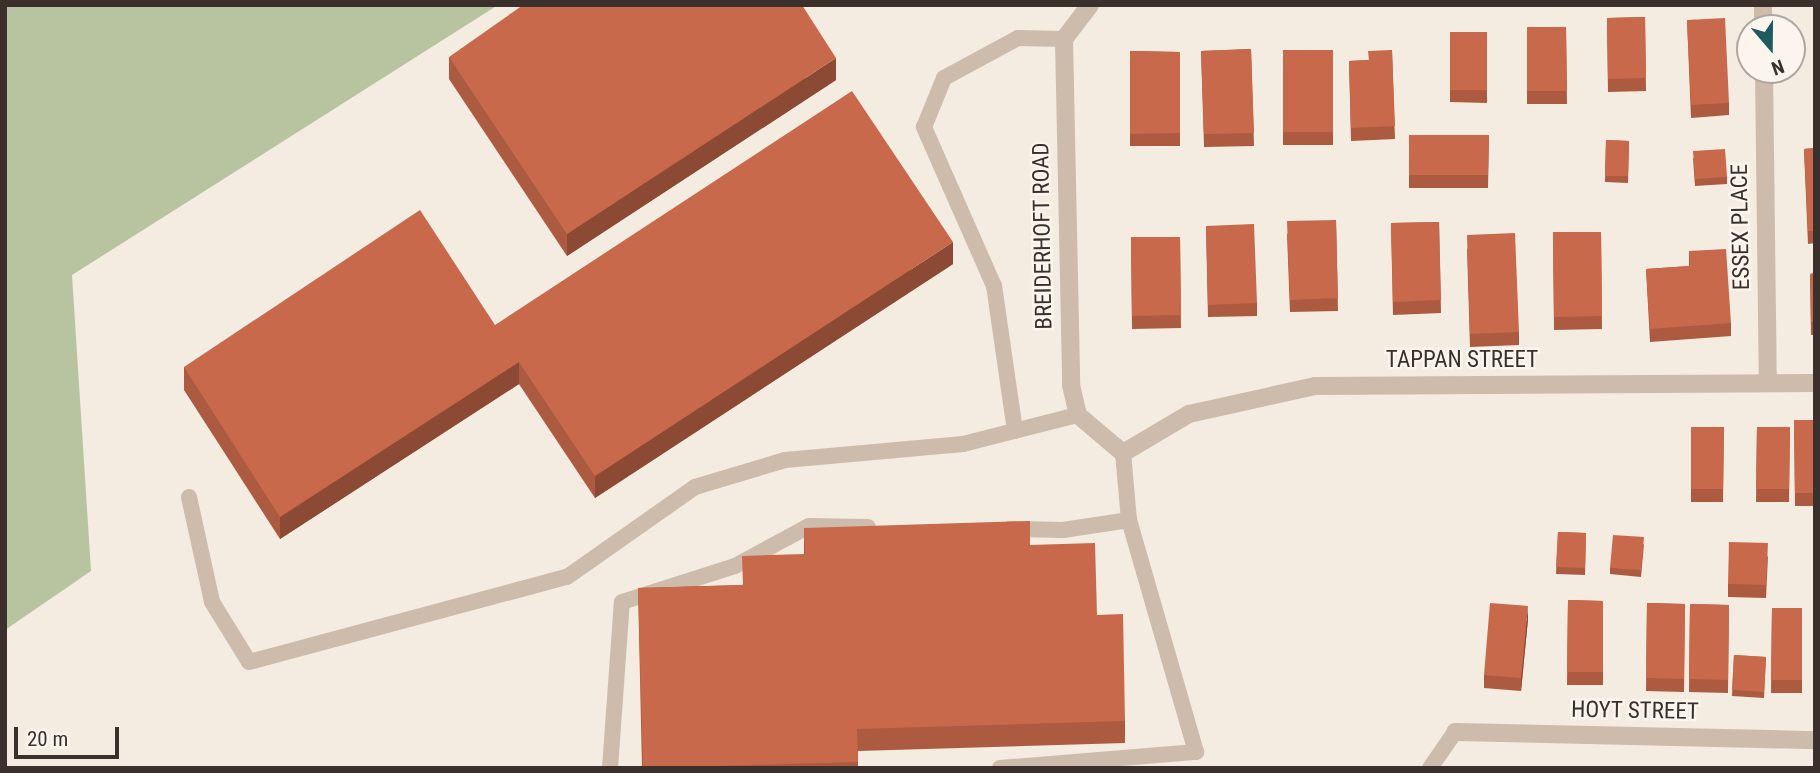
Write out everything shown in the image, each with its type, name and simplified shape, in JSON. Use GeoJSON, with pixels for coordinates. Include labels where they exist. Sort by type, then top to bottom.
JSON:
{"type":"FeatureCollection","features":[{"type":"Feature","properties":{"kind":"street"},"geometry":{"type":"LineString","coordinates":[[1064,39],[1090,5]]}},
{"type":"Feature","properties":{"kind":"street","name":"BREIDERHOFT ROAD"},"geometry":{"type":"LineString","coordinates":[[1064,39],[1071,385],[1078,415]]}},
{"type":"Feature","properties":{"kind":"street","name":"ESSEX PLACE"},"geometry":{"type":"LineString","coordinates":[[1764,84],[1768,383]]}},
{"type":"Feature","properties":{"kind":"street","name":"TAPPAN STREET"},"geometry":{"type":"LineString","coordinates":[[1123,453],[1189,414],[1315,386],[1815,383]]}},
{"type":"Feature","properties":{"kind":"street"},"geometry":{"type":"LineString","coordinates":[[1078,415],[1123,453]]}},
{"type":"Feature","properties":{"kind":"street","name":"HOYT STREET"},"geometry":{"type":"LineString","coordinates":[[1455,732],[1815,740]]}},
{"type":"Feature","properties":{"kind":"lane"},"geometry":{"type":"LineString","coordinates":[[1016,431],[994,286],[924,127],[944,78],[1018,38],[1064,39]]}},
{"type":"Feature","properties":{"kind":"lane"},"geometry":{"type":"LineString","coordinates":[[189,497],[212,602],[249,662],[567,577],[695,487],[785,460],[963,444],[1078,415]]}},
{"type":"Feature","properties":{"kind":"lane"},"geometry":{"type":"LineString","coordinates":[[1000,768],[1196,752],[1129,520],[1123,453]]}},
{"type":"Feature","properties":{"kind":"lane"},"geometry":{"type":"LineString","coordinates":[[996,529],[1063,530],[1129,520]]}},
{"type":"Feature","properties":{"kind":"lane"},"geometry":{"type":"LineString","coordinates":[[610,768],[622,602],[735,566],[809,526],[889,527]]}},
{"type":"Feature","properties":{"kind":"lane"},"geometry":{"type":"LineString","coordinates":[[1430,768],[1455,732]]}},
{"type":"Feature","properties":{"kind":"green space"},"geometry":{"type":"Polygon","coordinates":[[[5,5],[498,5],[72,275],[91,571],[5,630],[5,5]]]}},
{"type":"Feature","properties":{"kind":"building"},"geometry":{"type":"Polygon","coordinates":[[[523,5],[802,5],[836,58],[567,234],[449,57],[523,5]]]}},
{"type":"Feature","properties":{"kind":"building"},"geometry":{"type":"Polygon","coordinates":[[[1645,17],[1646,78],[1608,79],[1607,18],[1645,17]]]}},
{"type":"Feature","properties":{"kind":"building"},"geometry":{"type":"Polygon","coordinates":[[[1725,18],[1729,103],[1691,105],[1687,20],[1725,18]]]}},
{"type":"Feature","properties":{"kind":"building"},"geometry":{"type":"Polygon","coordinates":[[[1527,27],[1566,27],[1567,91],[1527,91],[1527,27]]]}},
{"type":"Feature","properties":{"kind":"building"},"geometry":{"type":"Polygon","coordinates":[[[1450,32],[1487,32],[1487,90],[1450,90],[1450,32]]]}},
{"type":"Feature","properties":{"kind":"building"},"geometry":{"type":"Polygon","coordinates":[[[1813,42],[1815,42],[1815,115],[1813,42]]]}},
{"type":"Feature","properties":{"kind":"building"},"geometry":{"type":"Polygon","coordinates":[[[1251,49],[1254,133],[1204,134],[1201,51],[1251,49]]]}},
{"type":"Feature","properties":{"kind":"building"},"geometry":{"type":"Polygon","coordinates":[[[1283,50],[1333,50],[1333,132],[1283,132],[1283,50]]]}},
{"type":"Feature","properties":{"kind":"building"},"geometry":{"type":"Polygon","coordinates":[[[1392,50],[1395,126],[1351,128],[1349,61],[1369,60],[1368,51],[1392,50]]]}},
{"type":"Feature","properties":{"kind":"building"},"geometry":{"type":"Polygon","coordinates":[[[1130,51],[1180,52],[1180,133],[1130,134],[1130,51]]]}},
{"type":"Feature","properties":{"kind":"building"},"geometry":{"type":"Polygon","coordinates":[[[852,91],[953,242],[595,476],[519,362],[280,517],[184,367],[420,210],[495,325],[852,91]]]}},
{"type":"Feature","properties":{"kind":"building"},"geometry":{"type":"Polygon","coordinates":[[[1409,135],[1489,135],[1488,175],[1409,175],[1409,135]]]}},
{"type":"Feature","properties":{"kind":"building"},"geometry":{"type":"Polygon","coordinates":[[[1606,140],[1629,141],[1628,176],[1605,176],[1606,140]]]}},
{"type":"Feature","properties":{"kind":"building"},"geometry":{"type":"Polygon","coordinates":[[[1815,148],[1815,231],[1808,231],[1804,149],[1815,148]]]}},
{"type":"Feature","properties":{"kind":"building"},"geometry":{"type":"Polygon","coordinates":[[[1725,149],[1727,177],[1695,179],[1693,151],[1725,149]]]}},
{"type":"Feature","properties":{"kind":"building"},"geometry":{"type":"Polygon","coordinates":[[[1336,220],[1338,298],[1290,300],[1287,221],[1336,220]]]}},
{"type":"Feature","properties":{"kind":"building"},"geometry":{"type":"Polygon","coordinates":[[[1439,222],[1441,300],[1393,302],[1391,223],[1439,222]]]}},
{"type":"Feature","properties":{"kind":"building"},"geometry":{"type":"Polygon","coordinates":[[[1254,224],[1257,303],[1208,305],[1206,226],[1254,224]]]}},
{"type":"Feature","properties":{"kind":"building"},"geometry":{"type":"Polygon","coordinates":[[[1553,232],[1601,232],[1602,316],[1554,317],[1553,232]]]}},
{"type":"Feature","properties":{"kind":"building"},"geometry":{"type":"Polygon","coordinates":[[[1515,233],[1519,332],[1470,334],[1467,235],[1515,233]]]}},
{"type":"Feature","properties":{"kind":"building"},"geometry":{"type":"Polygon","coordinates":[[[1131,237],[1180,237],[1181,315],[1132,316],[1131,237]]]}},
{"type":"Feature","properties":{"kind":"building"},"geometry":{"type":"Polygon","coordinates":[[[1726,249],[1731,323],[1650,329],[1646,269],[1690,266],[1689,251],[1726,249]]]}},
{"type":"Feature","properties":{"kind":"building"},"geometry":{"type":"Polygon","coordinates":[[[1815,273],[1815,322],[1811,322],[1810,274],[1815,273]]]}},
{"type":"Feature","properties":{"kind":"building"},"geometry":{"type":"Polygon","coordinates":[[[1794,420],[1815,420],[1815,493],[1795,493],[1794,420]]]}},
{"type":"Feature","properties":{"kind":"building"},"geometry":{"type":"Polygon","coordinates":[[[1691,427],[1724,427],[1723,489],[1691,489],[1691,427]]]}},
{"type":"Feature","properties":{"kind":"building"},"geometry":{"type":"Polygon","coordinates":[[[1757,427],[1790,427],[1789,489],[1756,489],[1757,427]]]}},
{"type":"Feature","properties":{"kind":"building"},"geometry":{"type":"Polygon","coordinates":[[[1030,521],[1030,545],[1095,543],[1097,615],[1123,614],[1125,721],[857,729],[858,762],[643,768],[638,588],[743,585],[742,556],[805,554],[804,528],[1030,521]]]}},
{"type":"Feature","properties":{"kind":"building"},"geometry":{"type":"Polygon","coordinates":[[[1558,532],[1586,533],[1585,568],[1556,567],[1558,532]]]}},
{"type":"Feature","properties":{"kind":"building"},"geometry":{"type":"Polygon","coordinates":[[[1613,535],[1644,537],[1641,570],[1610,568],[1613,535]]]}},
{"type":"Feature","properties":{"kind":"building"},"geometry":{"type":"Polygon","coordinates":[[[1729,542],[1768,543],[1766,585],[1728,584],[1729,542]]]}},
{"type":"Feature","properties":{"kind":"building"},"geometry":{"type":"Polygon","coordinates":[[[1568,600],[1603,601],[1603,672],[1567,672],[1568,600]]]}},
{"type":"Feature","properties":{"kind":"building"},"geometry":{"type":"Polygon","coordinates":[[[1490,603],[1528,606],[1521,678],[1484,675],[1490,603]]]}},
{"type":"Feature","properties":{"kind":"building"},"geometry":{"type":"Polygon","coordinates":[[[1647,603],[1685,604],[1684,679],[1646,678],[1647,603]]]}},
{"type":"Feature","properties":{"kind":"building"},"geometry":{"type":"Polygon","coordinates":[[[1690,604],[1729,605],[1728,680],[1689,679],[1690,604]]]}},
{"type":"Feature","properties":{"kind":"building"},"geometry":{"type":"Polygon","coordinates":[[[1772,608],[1802,608],[1802,680],[1771,680],[1772,608]]]}},
{"type":"Feature","properties":{"kind":"building"},"geometry":{"type":"Polygon","coordinates":[[[1734,655],[1766,657],[1764,692],[1732,690],[1734,655]]]}}]}
